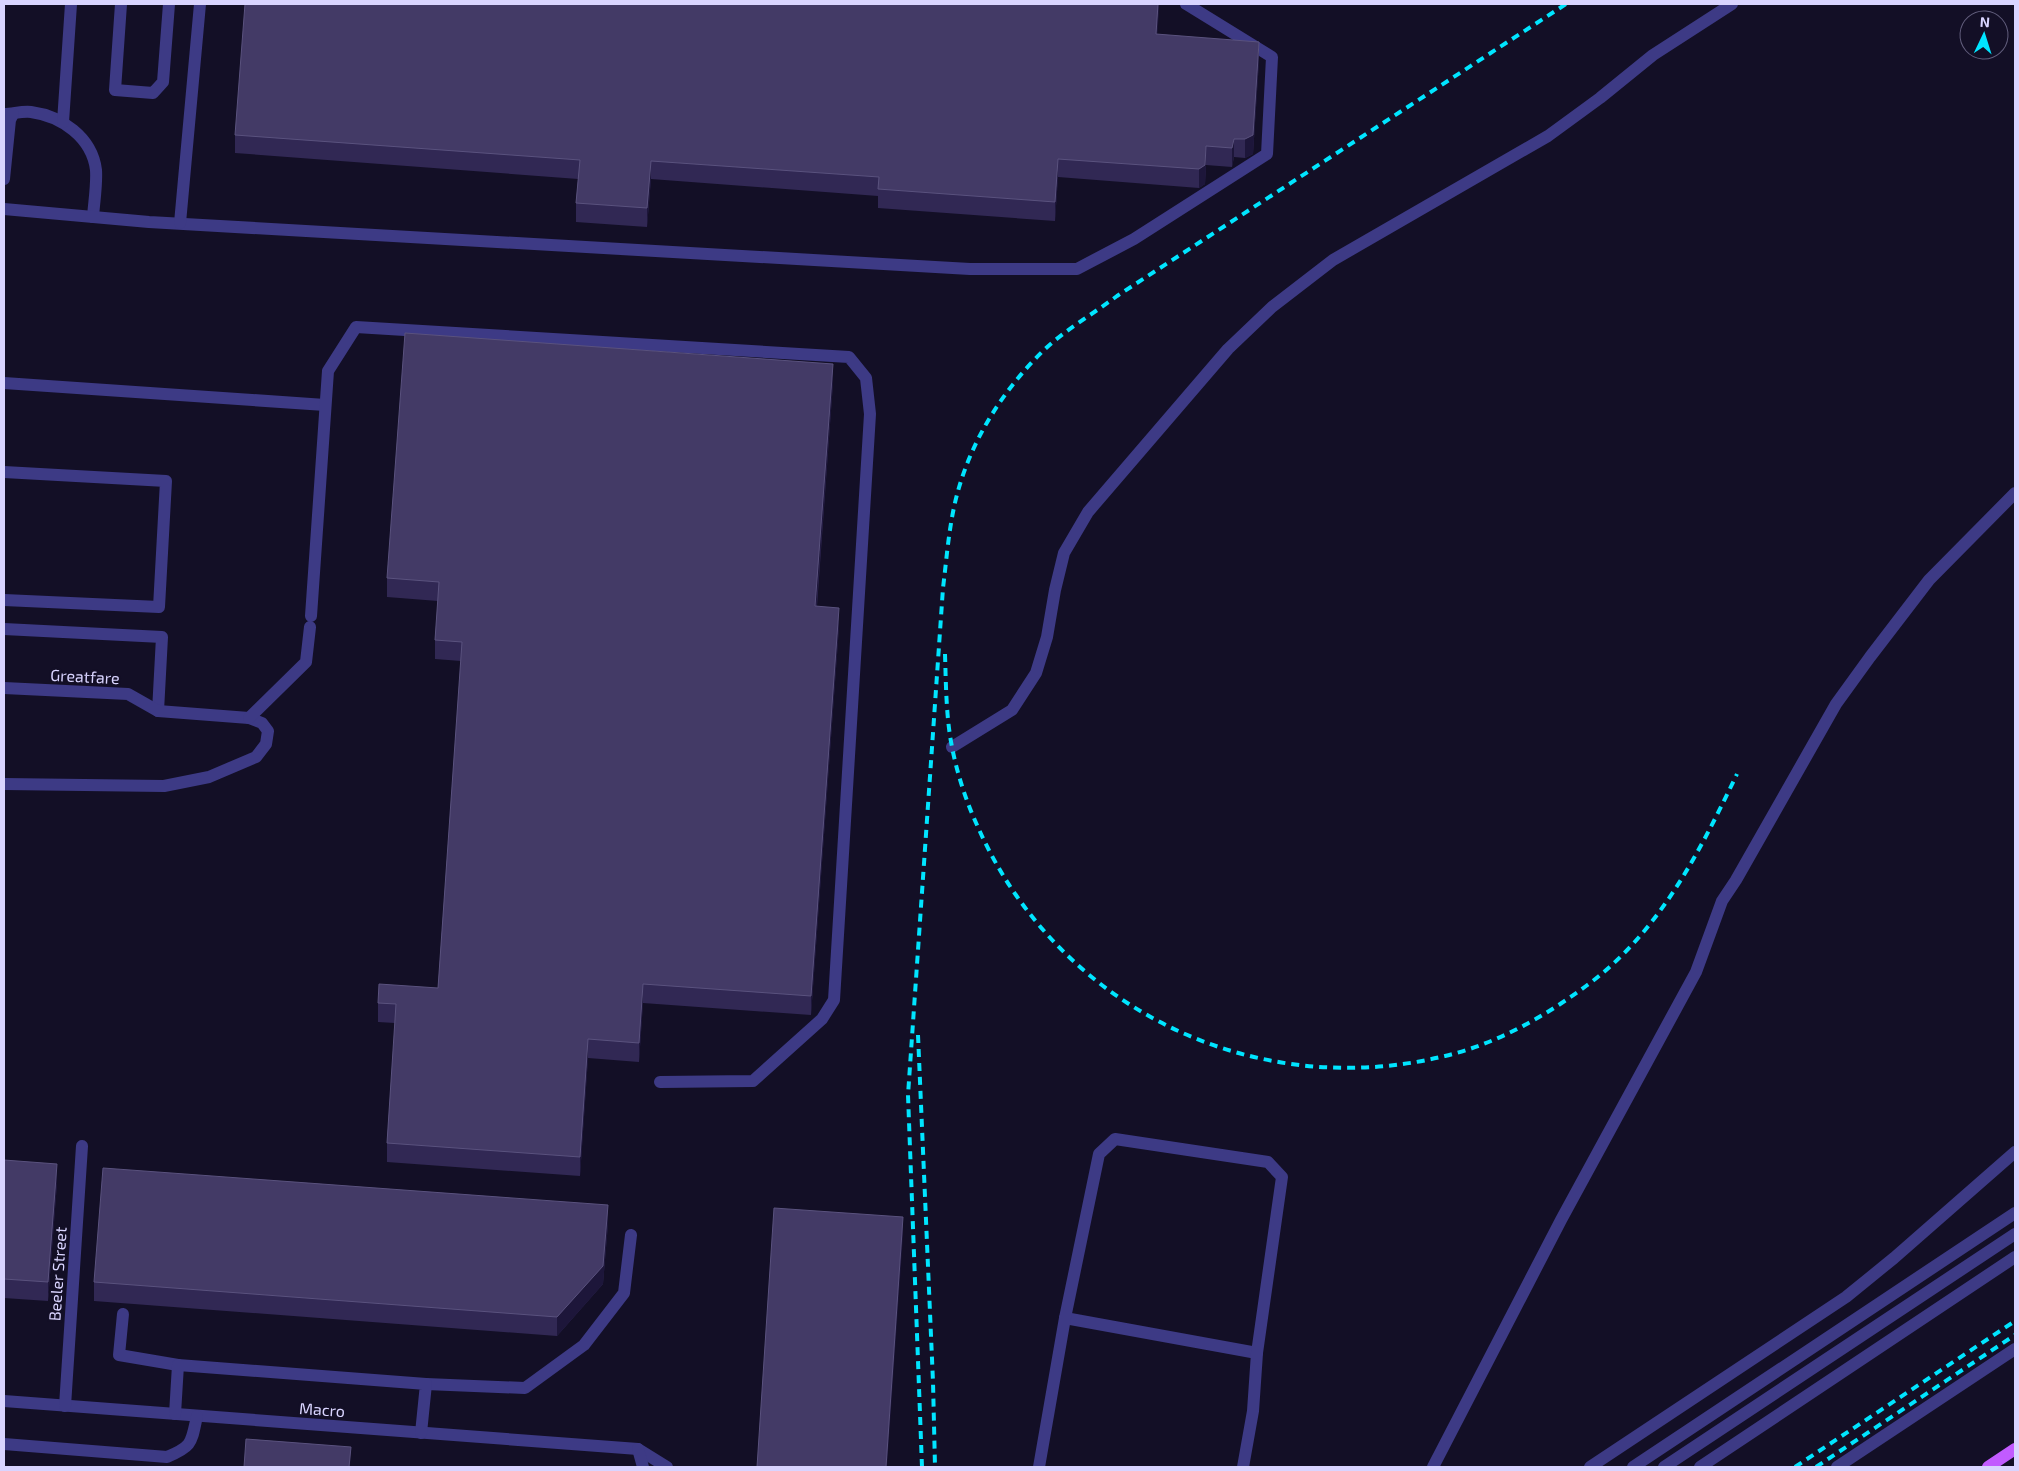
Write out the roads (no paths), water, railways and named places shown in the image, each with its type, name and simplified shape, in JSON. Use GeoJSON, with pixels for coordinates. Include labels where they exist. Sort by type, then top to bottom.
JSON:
{"type":"FeatureCollection","features":[{"type":"Feature","properties":{"kind":"main road"},"geometry":{"type":"LineString","coordinates":[[1988,1467],[2015,1449]]}},
{"type":"Feature","properties":{"kind":"street"},"geometry":{"type":"LineString","coordinates":[[63,122],[71,4]]}},
{"type":"Feature","properties":{"kind":"street"},"geometry":{"type":"LineString","coordinates":[[122,4],[114,90],[153,93],[163,82],[169,4]]}},
{"type":"Feature","properties":{"kind":"street"},"geometry":{"type":"LineString","coordinates":[[180,223],[200,4]]}},
{"type":"Feature","properties":{"kind":"street"},"geometry":{"type":"LineString","coordinates":[[4,210],[180,223],[970,269],[1077,269],[1134,239],[1267,154],[1272,57],[1186,4]]}},
{"type":"Feature","properties":{"kind":"street"},"geometry":{"type":"LineString","coordinates":[[952,747],[1012,710],[1036,673],[1047,637],[1064,553],[1088,512],[1228,349],[1272,307],[1333,260],[1548,136],[1600,98],[1653,55],[1732,4]]}},
{"type":"Feature","properties":{"kind":"street"},"geometry":{"type":"LineString","coordinates":[[4,179],[10,120],[8,114],[30,112],[47,115],[63,122],[78,134],[92,155],[96,170],[93,217]]}},
{"type":"Feature","properties":{"kind":"street"},"geometry":{"type":"LineString","coordinates":[[4,784],[164,786],[209,777],[256,757],[266,744],[268,731],[262,723],[249,718],[306,662],[311,621],[328,372],[356,327],[849,357],[866,378],[870,414],[834,1000],[822,1019],[753,1081],[660,1082]]}},
{"type":"Feature","properties":{"kind":"street"},"geometry":{"type":"LineString","coordinates":[[4,383],[326,405]]}},
{"type":"Feature","properties":{"kind":"street"},"geometry":{"type":"LineString","coordinates":[[4,472],[166,481],[160,607],[4,600]]}},
{"type":"Feature","properties":{"kind":"street"},"geometry":{"type":"LineString","coordinates":[[1433,1467],[1561,1220],[1696,972],[1722,901],[1736,880],[1836,704],[1929,580],[2015,494]]}},
{"type":"Feature","properties":{"kind":"street"},"geometry":{"type":"LineString","coordinates":[[4,629],[162,637],[158,711]]}},
{"type":"Feature","properties":{"kind":"street","name":"Greatfare"},"geometry":{"type":"LineString","coordinates":[[4,688],[128,694],[158,711],[249,718]]}},
{"type":"Feature","properties":{"kind":"street"},"geometry":{"type":"LineString","coordinates":[[1039,1467],[1065,1318],[1099,1154],[1115,1139],[1268,1162],[1282,1177],[1258,1353],[1254,1410],[1243,1467]]}},
{"type":"Feature","properties":{"kind":"street","name":"Beeler Street"},"geometry":{"type":"LineString","coordinates":[[65,1406],[82,1146]]}},
{"type":"Feature","properties":{"kind":"street"},"geometry":{"type":"LineString","coordinates":[[1590,1467],[1846,1297],[1894,1258],[2015,1152]]}},
{"type":"Feature","properties":{"kind":"street"},"geometry":{"type":"LineString","coordinates":[[1633,1467],[2015,1213]]}},
{"type":"Feature","properties":{"kind":"street"},"geometry":{"type":"LineString","coordinates":[[1664,1467],[2015,1234]]}},
{"type":"Feature","properties":{"kind":"street"},"geometry":{"type":"LineString","coordinates":[[123,1314],[119,1355],[178,1365],[426,1384],[525,1388],[584,1345],[624,1293],[631,1235]]}},
{"type":"Feature","properties":{"kind":"street"},"geometry":{"type":"LineString","coordinates":[[1700,1467],[2015,1258]]}},
{"type":"Feature","properties":{"kind":"street"},"geometry":{"type":"LineString","coordinates":[[1065,1318],[1258,1353]]}},
{"type":"Feature","properties":{"kind":"street"},"geometry":{"type":"LineString","coordinates":[[1837,1467],[2015,1349]]}},
{"type":"Feature","properties":{"kind":"street"},"geometry":{"type":"LineString","coordinates":[[175,1414],[178,1365]]}},
{"type":"Feature","properties":{"kind":"street"},"geometry":{"type":"LineString","coordinates":[[421,1433],[426,1384]]}},
{"type":"Feature","properties":{"kind":"street","name":"Macro"},"geometry":{"type":"LineString","coordinates":[[4,1401],[638,1449]]}},
{"type":"Feature","properties":{"kind":"street"},"geometry":{"type":"LineString","coordinates":[[4,1444],[167,1456],[185,1449],[192,1437],[197,1416]]}},
{"type":"Feature","properties":{"kind":"street"},"geometry":{"type":"LineString","coordinates":[[1654,1425],[1666,1445]]}},
{"type":"Feature","properties":{"kind":"street"},"geometry":{"type":"LineString","coordinates":[[638,1449],[643,1467]]}},
{"type":"Feature","properties":{"kind":"street"},"geometry":{"type":"LineString","coordinates":[[638,1449],[667,1467]]}},
{"type":"Feature","properties":{"kind":"railway"},"geometry":{"type":"LineString","coordinates":[[922,1467],[908,1095],[943,588],[952,515],[964,471],[972,452],[992,415],[1016,381],[1029,365],[1061,336],[1117,296],[1566,4]]}},
{"type":"Feature","properties":{"kind":"railway"},"geometry":{"type":"LineString","coordinates":[[945,654],[950,736],[956,767],[969,806],[977,825],[1012,889],[1056,944],[1109,990],[1169,1026],[1233,1052],[1302,1065],[1373,1067],[1445,1056],[1501,1037],[1536,1019],[1570,997],[1612,965],[1635,942],[1656,916],[1692,862],[1737,774]]}},
{"type":"Feature","properties":{"kind":"railway"},"geometry":{"type":"LineString","coordinates":[[918,1035],[935,1467]]}},
{"type":"Feature","properties":{"kind":"railway"},"geometry":{"type":"LineString","coordinates":[[1795,1467],[2015,1321]]}},
{"type":"Feature","properties":{"kind":"railway"},"geometry":{"type":"LineString","coordinates":[[1816,1467],[2015,1335]]}}]}
